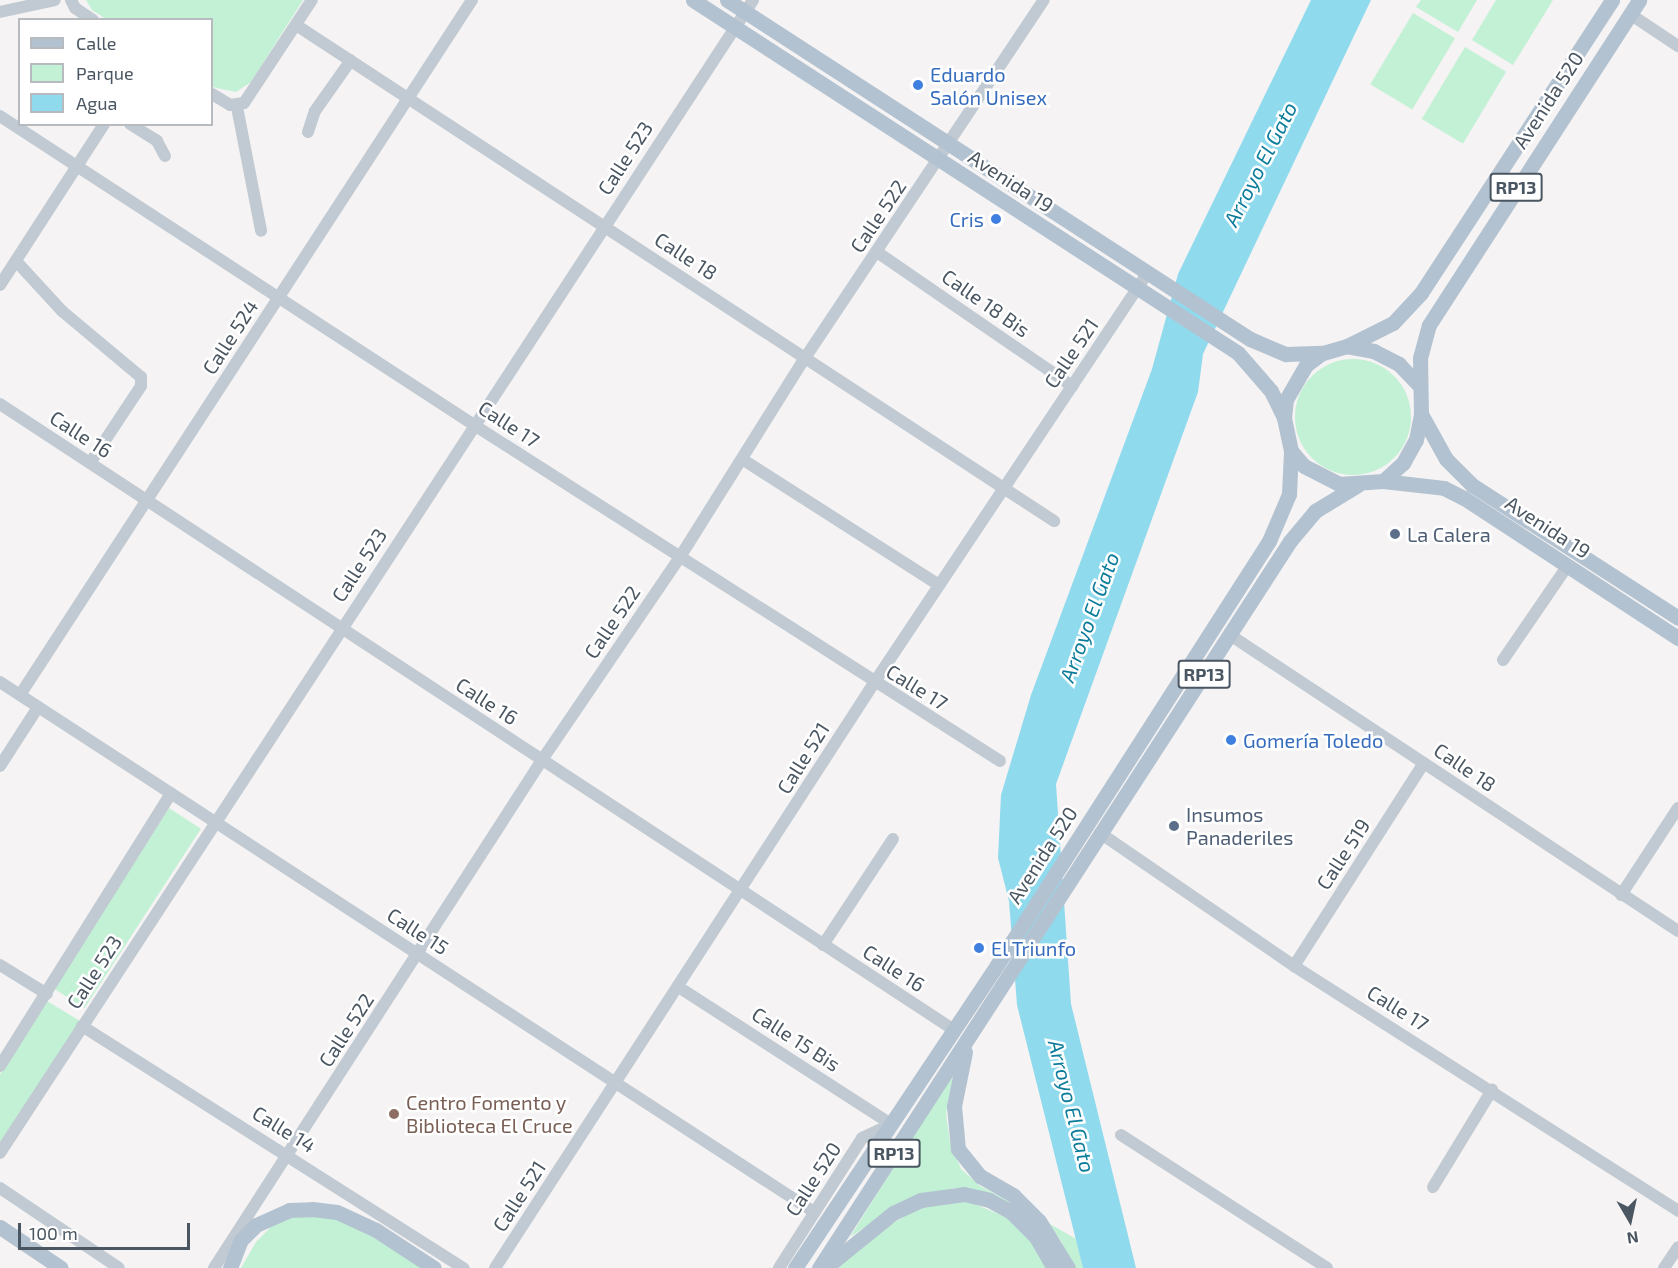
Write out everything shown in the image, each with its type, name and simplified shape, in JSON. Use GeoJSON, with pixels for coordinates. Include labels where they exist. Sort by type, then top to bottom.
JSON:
{"type":"FeatureCollection","features":[{"type":"Feature","properties":{"kind":"main road","name":"Avenida 19"},"geometry":{"type":"LineString","coordinates":[[693,0],[1139,288],[1254,367],[1284,418]]}},
{"type":"Feature","properties":{"kind":"main road","name":"Avenida 19"},"geometry":{"type":"LineString","coordinates":[[727,0],[749,6],[951,143],[1265,348],[1287,354],[1322,353]]}},
{"type":"Feature","properties":{"kind":"main road","name":"Avenida 520"},"geometry":{"type":"LineString","coordinates":[[1347,346],[1393,323],[1421,293],[1612,0]]}},
{"type":"Feature","properties":{"kind":"main road","name":"Avenida 520"},"geometry":{"type":"LineString","coordinates":[[1418,384],[1423,339],[1441,301],[1639,0]]}},
{"type":"Feature","properties":{"kind":"main road","name":"RP13"},"geometry":{"type":"LineString","coordinates":[[1347,346],[1322,353],[1294,380],[1284,418],[1291,451],[1320,477],[1358,485],[1383,481],[1403,463],[1416,440],[1421,414],[1418,384]]}},
{"type":"Feature","properties":{"kind":"main road"},"geometry":{"type":"LineString","coordinates":[[1347,346],[1382,355],[1399,364],[1418,384]]}},
{"type":"Feature","properties":{"kind":"main road","name":"Avenida 19"},"geometry":{"type":"LineString","coordinates":[[1421,414],[1446,459],[1472,485],[1678,618]]}},
{"type":"Feature","properties":{"kind":"main road","name":"Avenida 520"},"geometry":{"type":"LineString","coordinates":[[795,1268],[997,965],[1269,541],[1289,494],[1291,451]]}},
{"type":"Feature","properties":{"kind":"main road","name":"Avenida 19"},"geometry":{"type":"LineString","coordinates":[[1383,481],[1444,488],[1568,565],[1678,638]]}},
{"type":"Feature","properties":{"kind":"main road","name":"Avenida 520"},"geometry":{"type":"LineString","coordinates":[[819,1268],[1290,541],[1315,511],[1358,485]]}},
{"type":"Feature","properties":{"kind":"main road"},"geometry":{"type":"LineString","coordinates":[[969,1039],[954,1106],[958,1149],[980,1176],[1014,1196],[1039,1221],[1068,1268]]}},
{"type":"Feature","properties":{"kind":"main road"},"geometry":{"type":"LineString","coordinates":[[825,1268],[892,1213],[921,1200],[950,1194],[976,1196],[1010,1211],[1036,1237],[1054,1268]]}},
{"type":"Feature","properties":{"kind":"main road"},"geometry":{"type":"LineString","coordinates":[[230,1268],[241,1240],[256,1225],[289,1210],[312,1209],[337,1212],[376,1230],[434,1268]]}},
{"type":"Feature","properties":{"kind":"main road"},"geometry":{"type":"LineString","coordinates":[[0,1227],[62,1268]]}},
{"type":"Feature","properties":{"kind":"street"},"geometry":{"type":"LineString","coordinates":[[0,12],[55,0]]}},
{"type":"Feature","properties":{"kind":"street"},"geometry":{"type":"LineString","coordinates":[[71,0],[91,18]]}},
{"type":"Feature","properties":{"kind":"street"},"geometry":{"type":"LineString","coordinates":[[237,107],[244,104],[312,0]]}},
{"type":"Feature","properties":{"kind":"street","name":"Calle 524"},"geometry":{"type":"LineString","coordinates":[[20,695],[472,0]]}},
{"type":"Feature","properties":{"kind":"street","name":"Calle 522"},"geometry":{"type":"LineString","coordinates":[[214,1268],[542,760],[680,557],[805,358],[940,160],[1044,0]]}},
{"type":"Feature","properties":{"kind":"street","name":"Calle 523"},"geometry":{"type":"LineString","coordinates":[[0,1153],[340,628],[749,6]]}},
{"type":"Feature","properties":{"kind":"street"},"geometry":{"type":"LineString","coordinates":[[1630,14],[1678,45]]}},
{"type":"Feature","properties":{"kind":"street","name":"Calle 18"},"geometry":{"type":"LineString","coordinates":[[296,24],[1054,521]]}},
{"type":"Feature","properties":{"kind":"street"},"geometry":{"type":"LineString","coordinates":[[308,132],[315,111],[351,60]]}},
{"type":"Feature","properties":{"kind":"street"},"geometry":{"type":"LineString","coordinates":[[213,95],[237,107]]}},
{"type":"Feature","properties":{"kind":"street"},"geometry":{"type":"LineString","coordinates":[[237,107],[261,231]]}},
{"type":"Feature","properties":{"kind":"street","name":"Calle 17"},"geometry":{"type":"LineString","coordinates":[[0,116],[474,425],[874,683],[1000,761]]}},
{"type":"Feature","properties":{"kind":"street"},"geometry":{"type":"LineString","coordinates":[[0,285],[103,126]]}},
{"type":"Feature","properties":{"kind":"street"},"geometry":{"type":"LineString","coordinates":[[133,126],[157,141],[165,156]]}},
{"type":"Feature","properties":{"kind":"street","name":"Calle 18 Bis"},"geometry":{"type":"LineString","coordinates":[[877,252],[1072,386]]}},
{"type":"Feature","properties":{"kind":"street"},"geometry":{"type":"LineString","coordinates":[[16,261],[62,311],[141,377],[141,386],[90,463]]}},
{"type":"Feature","properties":{"kind":"street","name":"Calle 521"},"geometry":{"type":"LineString","coordinates":[[495,1268],[615,1083],[680,988],[874,683],[1148,272]]}},
{"type":"Feature","properties":{"kind":"street","name":"Calle 16"},"geometry":{"type":"LineString","coordinates":[[0,404],[954,1030]]}},
{"type":"Feature","properties":{"kind":"street"},"geometry":{"type":"LineString","coordinates":[[742,459],[939,585]]}},
{"type":"Feature","properties":{"kind":"street"},"geometry":{"type":"LineString","coordinates":[[1503,660],[1568,565]]}},
{"type":"Feature","properties":{"kind":"street","name":"Calle 18"},"geometry":{"type":"LineString","coordinates":[[1230,635],[1678,932]]}},
{"type":"Feature","properties":{"kind":"street","name":"Calle 15"},"geometry":{"type":"LineString","coordinates":[[0,682],[814,1212]]}},
{"type":"Feature","properties":{"kind":"street"},"geometry":{"type":"LineString","coordinates":[[0,766],[38,707]]}},
{"type":"Feature","properties":{"kind":"street","name":"Calle 519"},"geometry":{"type":"LineString","coordinates":[[1294,966],[1424,763]]}},
{"type":"Feature","properties":{"kind":"street","name":"Calle 523"},"geometry":{"type":"LineString","coordinates":[[0,1066],[171,793]]}},
{"type":"Feature","properties":{"kind":"street"},"geometry":{"type":"LineString","coordinates":[[1621,895],[1678,808]]}},
{"type":"Feature","properties":{"kind":"street","name":"Calle 17"},"geometry":{"type":"LineString","coordinates":[[1100,833],[1294,966],[1492,1090],[1678,1211]]}},
{"type":"Feature","properties":{"kind":"street"},"geometry":{"type":"LineString","coordinates":[[823,945],[893,839]]}},
{"type":"Feature","properties":{"kind":"street"},"geometry":{"type":"LineString","coordinates":[[0,965],[47,994]]}},
{"type":"Feature","properties":{"kind":"street","name":"Calle 15 Bis"},"geometry":{"type":"LineString","coordinates":[[680,988],[891,1124]]}},
{"type":"Feature","properties":{"kind":"street","name":"Calle 14"},"geometry":{"type":"LineString","coordinates":[[82,1026],[289,1155],[464,1268]]}},
{"type":"Feature","properties":{"kind":"street"},"geometry":{"type":"LineString","coordinates":[[1433,1187],[1492,1090]]}},
{"type":"Feature","properties":{"kind":"street","name":"Calle 520"},"geometry":{"type":"LineString","coordinates":[[778,1268],[862,1138],[891,1124]]}},
{"type":"Feature","properties":{"kind":"street"},"geometry":{"type":"LineString","coordinates":[[1121,1135],[1327,1268]]}},
{"type":"Feature","properties":{"kind":"street"},"geometry":{"type":"LineString","coordinates":[[0,1188],[119,1268]]}},
{"type":"Feature","properties":{"kind":"street"},"geometry":{"type":"LineString","coordinates":[[1664,1268],[1678,1247]]}},
{"type":"Feature","properties":{"kind":"green space"},"geometry":{"type":"Polygon","coordinates":[[[86,0],[303,0],[251,82],[236,92],[213,87],[213,18],[104,18],[92,10],[86,0]]]}},
{"type":"Feature","properties":{"kind":"green space"},"geometry":{"type":"Polygon","coordinates":[[[1421,0],[1477,0],[1458,32],[1416,7],[1421,0]]]}},
{"type":"Feature","properties":{"kind":"green space"},"geometry":{"type":"Polygon","coordinates":[[[1496,0],[1553,0],[1513,65],[1472,40],[1496,0]]]}},
{"type":"Feature","properties":{"kind":"green space"},"geometry":{"type":"Polygon","coordinates":[[[1413,13],[1455,38],[1412,109],[1370,84],[1413,13]]]}},
{"type":"Feature","properties":{"kind":"green space"},"geometry":{"type":"Polygon","coordinates":[[[1465,47],[1506,72],[1463,144],[1422,119],[1465,47]]]}},
{"type":"Feature","properties":{"kind":"green space"},"geometry":{"type":"Polygon","coordinates":[[[1353,359],[1375,363],[1394,376],[1407,395],[1411,417],[1407,439],[1394,458],[1375,471],[1353,475],[1331,471],[1312,458],[1299,439],[1295,417],[1299,395],[1312,376],[1331,363],[1353,359]]]}},
{"type":"Feature","properties":{"kind":"green space"},"geometry":{"type":"Polygon","coordinates":[[[169,808],[201,829],[84,1008],[52,987],[169,808]]]}},
{"type":"Feature","properties":{"kind":"green space"},"geometry":{"type":"Polygon","coordinates":[[[47,1001],[80,1021],[0,1145],[0,1074],[47,1001]]]}},
{"type":"Feature","properties":{"kind":"green space"},"geometry":{"type":"Polygon","coordinates":[[[955,1069],[946,1114],[950,1142],[961,1169],[980,1186],[1011,1202],[1047,1245],[966,1188],[954,1188],[907,1200],[850,1237],[955,1069]]]}},
{"type":"Feature","properties":{"kind":"green space"},"geometry":{"type":"Polygon","coordinates":[[[963,1199],[1008,1218],[1041,1253],[1046,1268],[838,1268],[858,1245],[918,1208],[963,1199]]]}},
{"type":"Feature","properties":{"kind":"green space"},"geometry":{"type":"Polygon","coordinates":[[[293,1217],[331,1217],[361,1229],[421,1268],[241,1268],[256,1242],[273,1225],[293,1217]]]}},
{"type":"Feature","properties":{"kind":"green space"},"geometry":{"type":"Polygon","coordinates":[[[1045,1221],[1076,1239],[1083,1268],[1073,1268],[1061,1241],[1045,1221]]]}},
{"type":"Feature","properties":{"kind":"water","name":"Arroyo El Gato"},"geometry":{"type":"Polygon","coordinates":[[[1311,0],[1371,0],[1203,354],[1198,392],[1056,784],[1071,1004],[1136,1268],[1083,1268],[1017,1005],[1009,901],[998,858],[1001,795],[1031,695],[1152,369],[1178,274],[1311,0]]]}},
{"type":"Feature","properties":{"kind":"place","name":"Eduardo Salón Unisex"},"geometry":{"type":"Point","coordinates":[918,85]}},
{"type":"Feature","properties":{"kind":"place","name":"Cris"},"geometry":{"type":"Point","coordinates":[996,219]}},
{"type":"Feature","properties":{"kind":"place","name":"La Calera"},"geometry":{"type":"Point","coordinates":[1395,534]}},
{"type":"Feature","properties":{"kind":"place","name":"Gomería Toledo"},"geometry":{"type":"Point","coordinates":[1231,740]}},
{"type":"Feature","properties":{"kind":"place","name":"Insumos Panaderiles"},"geometry":{"type":"Point","coordinates":[1174,826]}},
{"type":"Feature","properties":{"kind":"place","name":"El Triunfo"},"geometry":{"type":"Point","coordinates":[979,948]}},
{"type":"Feature","properties":{"kind":"place","name":"Centro Fomento y Biblioteca El Cruce"},"geometry":{"type":"Point","coordinates":[394,1114]}}]}
